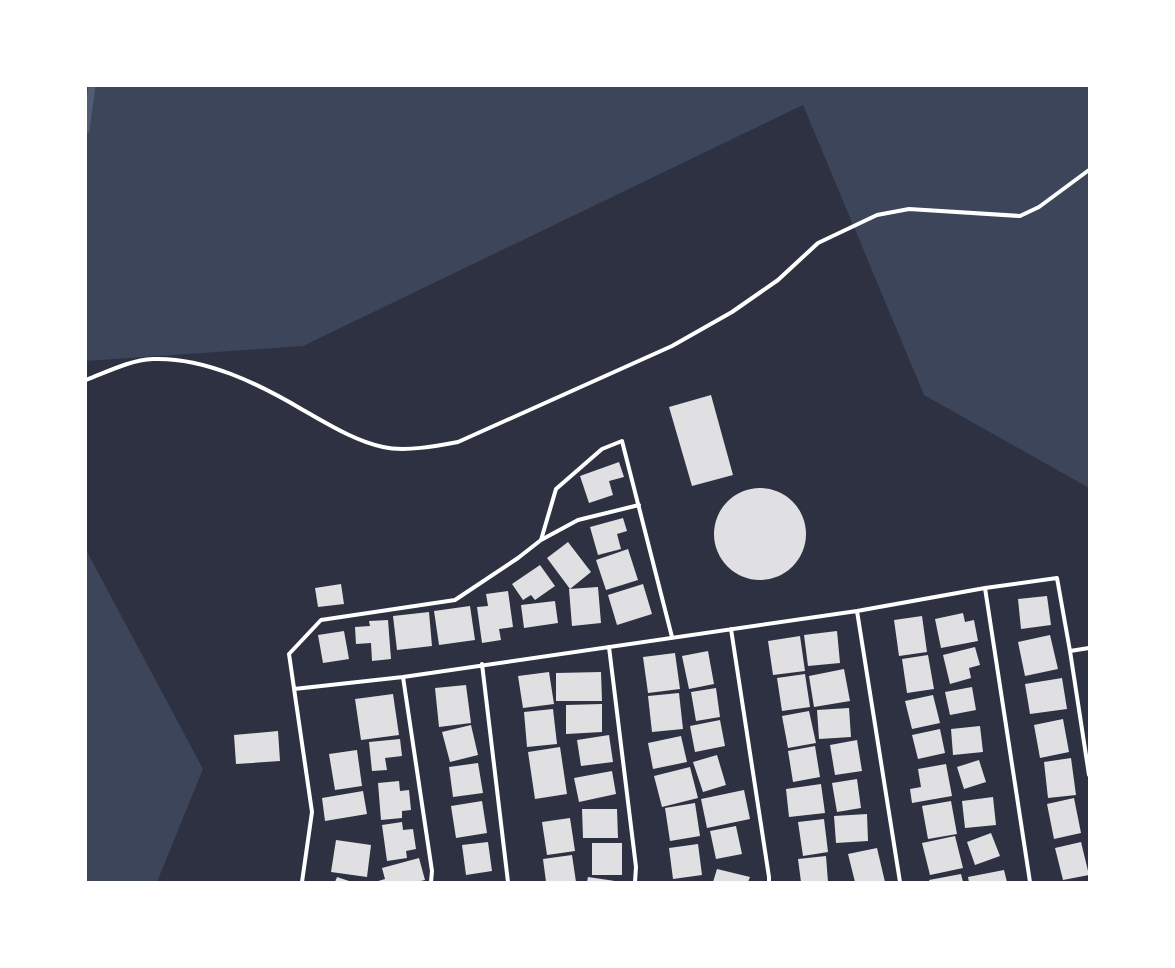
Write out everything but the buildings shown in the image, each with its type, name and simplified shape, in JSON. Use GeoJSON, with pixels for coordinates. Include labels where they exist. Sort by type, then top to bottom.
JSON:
{"type":"FeatureCollection","features":[{"type":"Feature","properties":{"kind":"street"},"geometry":{"type":"LineString","coordinates":[[86,380],[131,363],[153,359],[205,364],[269,389],[342,432],[383,447],[424,448],[458,442],[672,346],[732,312],[778,280],[818,242],[877,215],[909,209],[1020,216],[1039,207],[1089,170]]}},
{"type":"Feature","properties":{"kind":"street"},"geometry":{"type":"LineString","coordinates":[[541,540],[556,489],[602,449],[622,441],[672,637]]}},
{"type":"Feature","properties":{"kind":"street"},"geometry":{"type":"LineString","coordinates":[[302,882],[312,812],[289,654],[321,620],[455,600],[518,558],[541,540],[578,520],[639,505]]}},
{"type":"Feature","properties":{"kind":"street"},"geometry":{"type":"LineString","coordinates":[[294,689],[403,677],[482,664],[857,611],[984,588],[1057,578],[1089,776]]}},
{"type":"Feature","properties":{"kind":"street"},"geometry":{"type":"LineString","coordinates":[[984,588],[1030,882]]}},
{"type":"Feature","properties":{"kind":"street"},"geometry":{"type":"LineString","coordinates":[[857,611],[900,882]]}},
{"type":"Feature","properties":{"kind":"street"},"geometry":{"type":"LineString","coordinates":[[731,629],[769,882]]}},
{"type":"Feature","properties":{"kind":"street"},"geometry":{"type":"LineString","coordinates":[[609,647],[636,867],[635,882]]}},
{"type":"Feature","properties":{"kind":"street"},"geometry":{"type":"LineString","coordinates":[[1070,651],[1089,648]]}},
{"type":"Feature","properties":{"kind":"street"},"geometry":{"type":"LineString","coordinates":[[482,664],[508,882]]}},
{"type":"Feature","properties":{"kind":"street"},"geometry":{"type":"LineString","coordinates":[[403,677],[432,871],[431,882]]}},
{"type":"Feature","properties":{"kind":"shaded area"},"geometry":{"type":"Polygon","coordinates":[[[86,86],[1089,86],[1089,488],[924,395],[803,105],[303,346],[86,361],[86,86]]]}},
{"type":"Feature","properties":{"kind":"shaded area"},"geometry":{"type":"Polygon","coordinates":[[[86,550],[203,769],[157,882],[86,882],[86,550]]]}},
{"type":"Feature","properties":{"kind":"waterway"},"geometry":{"type":"LineString","coordinates":[[86,130],[92,86]]}}]}
